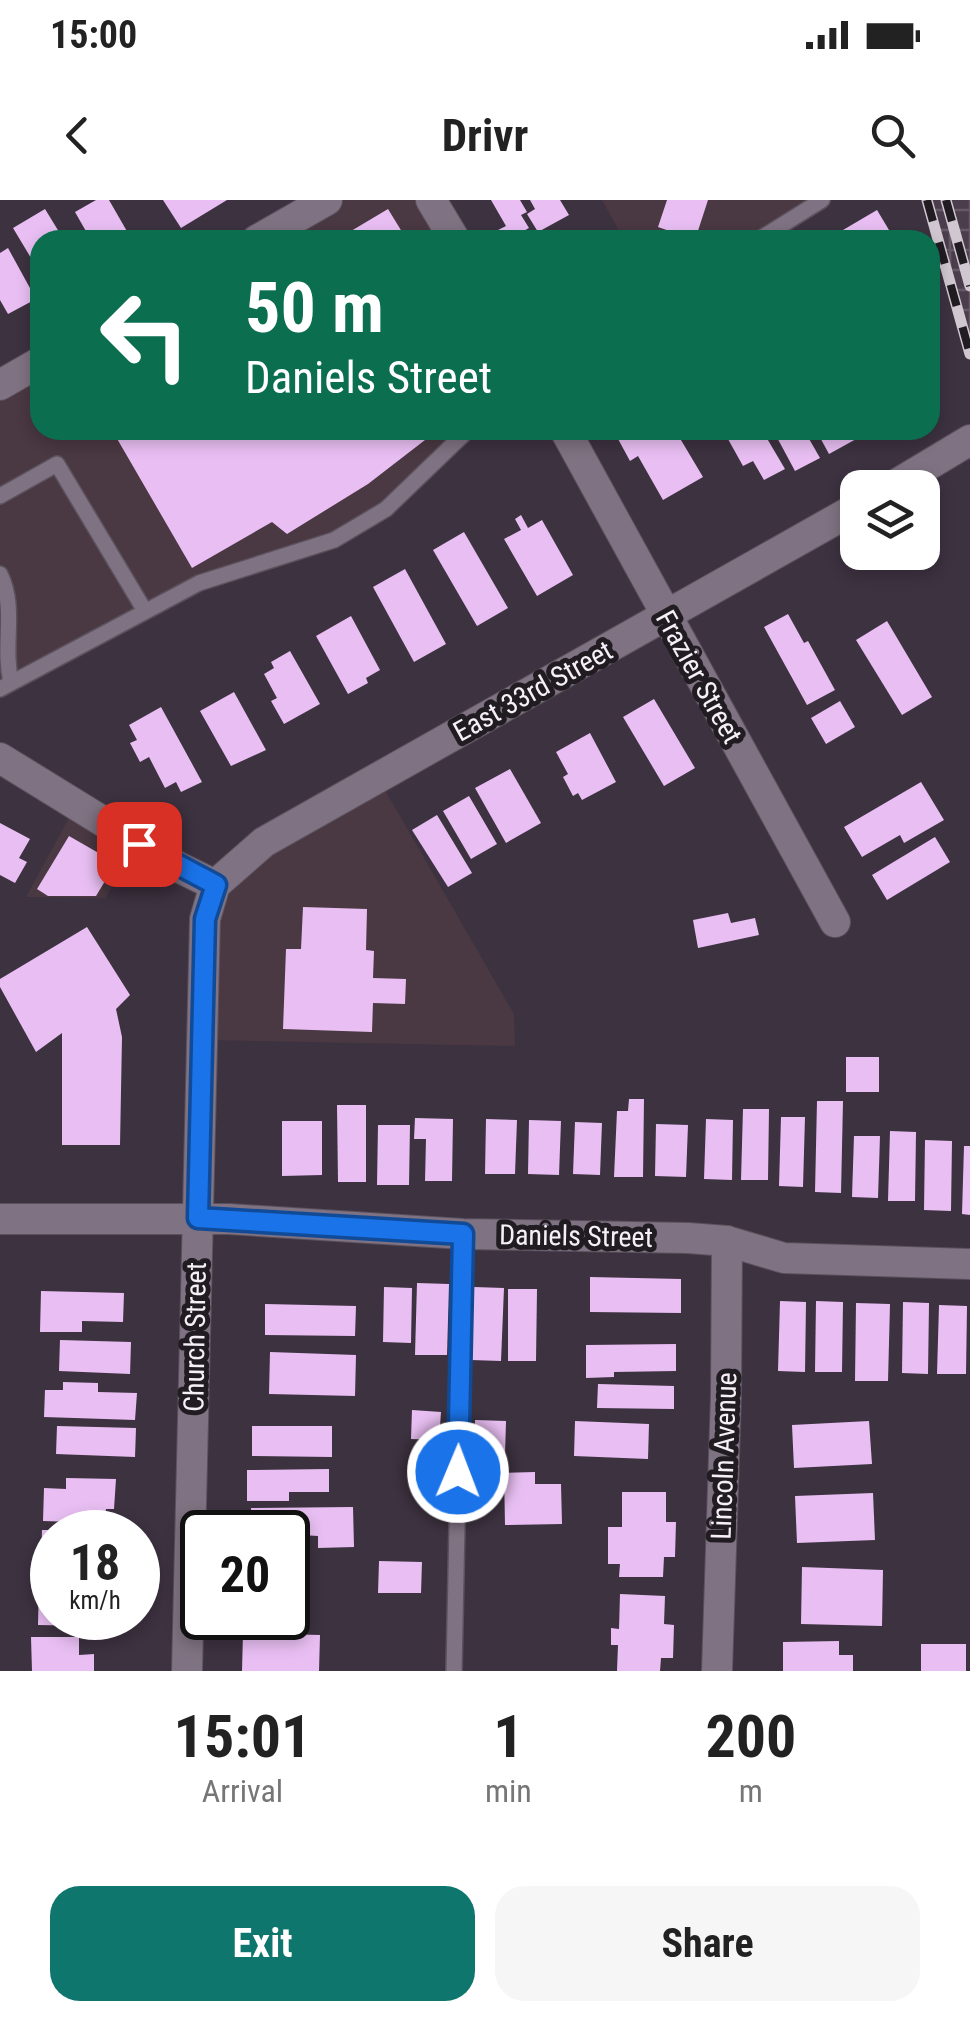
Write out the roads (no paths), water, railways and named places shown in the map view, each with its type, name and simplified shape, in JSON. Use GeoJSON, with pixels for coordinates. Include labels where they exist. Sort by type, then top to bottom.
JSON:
{"type":"FeatureCollection","features":[{"type":"Feature","properties":{"kind":"street"},"geometry":{"type":"LineString","coordinates":[[431,200],[449,230]]}},
{"type":"Feature","properties":{"kind":"street"},"geometry":{"type":"LineString","coordinates":[[273,230],[317,202]]}},
{"type":"Feature","properties":{"kind":"street"},"geometry":{"type":"LineString","coordinates":[[0,385],[30,368]]}},
{"type":"Feature","properties":{"kind":"street","name":"Frazier Street"},"geometry":{"type":"LineString","coordinates":[[570,440],[835,922]]}},
{"type":"Feature","properties":{"kind":"street"},"geometry":{"type":"LineString","coordinates":[[920,470],[970,440]]}},
{"type":"Feature","properties":{"kind":"street","name":"East 33rd Street"},"geometry":{"type":"LineString","coordinates":[[216,885],[264,842],[840,517]]}},
{"type":"Feature","properties":{"kind":"street"},"geometry":{"type":"LineString","coordinates":[[0,758],[172,864],[216,885]]}},
{"type":"Feature","properties":{"kind":"street","name":"Church Street"},"geometry":{"type":"LineString","coordinates":[[187,1671],[205,919],[216,885]]}},
{"type":"Feature","properties":{"kind":"street","name":"Daniels Street"},"geometry":{"type":"LineString","coordinates":[[0,1218],[198,1218],[463,1234],[727,1241],[784,1258],[970,1264]]}},
{"type":"Feature","properties":{"kind":"street","name":"Lincoln Avenue"},"geometry":{"type":"LineString","coordinates":[[717,1671],[727,1241]]}},
{"type":"Feature","properties":{"kind":"lane"},"geometry":{"type":"LineString","coordinates":[[774,230],[822,200]]}},
{"type":"Feature","properties":{"kind":"lane"},"geometry":{"type":"LineString","coordinates":[[0,574],[10,594],[6,685],[199,583],[334,540],[386,509],[458,440]]}},
{"type":"Feature","properties":{"kind":"lane"},"geometry":{"type":"LineString","coordinates":[[0,496],[57,464],[145,611]]}},
{"type":"Feature","properties":{"kind":"lane"},"geometry":{"type":"LineString","coordinates":[[454,1671],[463,1234]]}},
{"type":"Feature","properties":{"kind":"railway"},"geometry":{"type":"LineString","coordinates":[[927,200],[935,230]]}},
{"type":"Feature","properties":{"kind":"railway"},"geometry":{"type":"LineString","coordinates":[[946,200],[970,286]]}},
{"type":"Feature","properties":{"kind":"railway"},"geometry":{"type":"LineString","coordinates":[[940,247],[970,354]]}}]}
